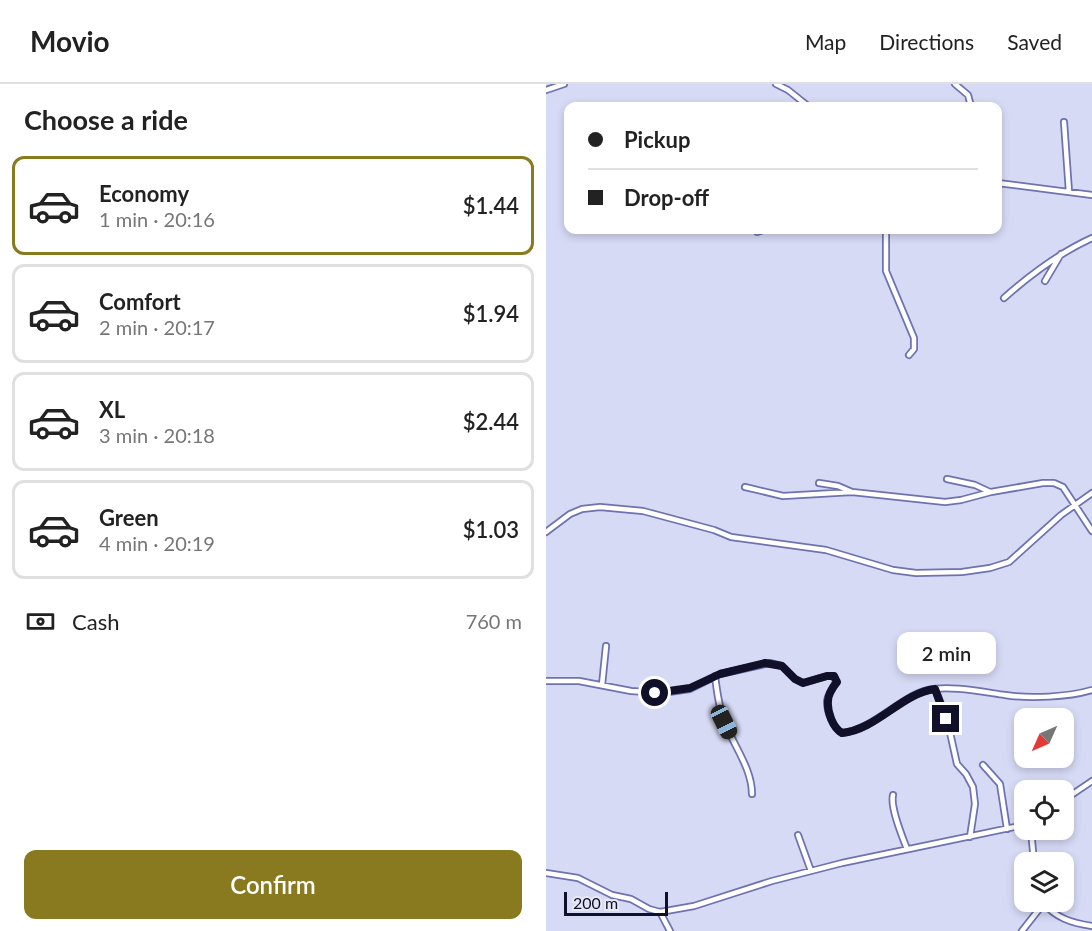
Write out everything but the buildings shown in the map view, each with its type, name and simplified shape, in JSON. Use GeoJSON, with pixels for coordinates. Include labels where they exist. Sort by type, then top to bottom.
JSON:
{"type":"FeatureCollection","features":[{"type":"Feature","properties":{"kind":"street"},"geometry":{"type":"LineString","coordinates":[[546,90],[564,84]]}},
{"type":"Feature","properties":{"kind":"street"},"geometry":{"type":"LineString","coordinates":[[776,84],[803,102]]}},
{"type":"Feature","properties":{"kind":"street"},"geometry":{"type":"LineString","coordinates":[[955,84],[968,95],[970,102]]}},
{"type":"Feature","properties":{"kind":"street"},"geometry":{"type":"LineString","coordinates":[[1064,122],[1069,192]]}},
{"type":"Feature","properties":{"kind":"street"},"geometry":{"type":"LineString","coordinates":[[1002,184],[1092,195]]}},
{"type":"Feature","properties":{"kind":"street"},"geometry":{"type":"LineString","coordinates":[[886,234],[886,271],[914,338],[914,349],[909,355]]}},
{"type":"Feature","properties":{"kind":"street"},"geometry":{"type":"LineString","coordinates":[[1004,298],[1061,254],[1092,238]]}},
{"type":"Feature","properties":{"kind":"street"},"geometry":{"type":"LineString","coordinates":[[1045,281],[1061,254]]}},
{"type":"Feature","properties":{"kind":"street"},"geometry":{"type":"LineString","coordinates":[[947,479],[975,485],[991,492]]}},
{"type":"Feature","properties":{"kind":"street"},"geometry":{"type":"LineString","coordinates":[[819,483],[838,486],[852,492]]}},
{"type":"Feature","properties":{"kind":"street"},"geometry":{"type":"LineString","coordinates":[[745,487],[783,496],[852,492],[945,502],[1042,483],[1054,483],[1063,487],[1092,531]]}},
{"type":"Feature","properties":{"kind":"street"},"geometry":{"type":"LineString","coordinates":[[546,532],[570,514],[582,509],[600,507],[643,511],[714,530],[731,537],[840,553],[899,572],[937,574],[990,568],[1009,562],[1075,504],[1092,493]]}},
{"type":"Feature","properties":{"kind":"street"},"geometry":{"type":"LineString","coordinates":[[602,685],[606,646]]}},
{"type":"Feature","properties":{"kind":"street"},"geometry":{"type":"LineString","coordinates":[[546,681],[579,681],[631,691],[662,693],[695,687],[716,676],[770,663],[786,669],[795,679],[803,683],[834,676],[837,682],[827,703],[835,728],[842,733],[876,720],[921,692],[935,689],[1024,696],[1092,690]]}},
{"type":"Feature","properties":{"kind":"street"},"geometry":{"type":"LineString","coordinates":[[716,676],[724,722],[748,772],[752,794]]}},
{"type":"Feature","properties":{"kind":"street"},"geometry":{"type":"LineString","coordinates":[[935,689],[946,719],[957,764],[973,787],[975,804],[970,837]]}},
{"type":"Feature","properties":{"kind":"street"},"geometry":{"type":"LineString","coordinates":[[983,765],[1000,784],[1007,829]]}},
{"type":"Feature","properties":{"kind":"street"},"geometry":{"type":"LineString","coordinates":[[1074,793],[1092,781]]}},
{"type":"Feature","properties":{"kind":"street"},"geometry":{"type":"LineString","coordinates":[[893,795],[892,805],[897,814],[907,849]]}},
{"type":"Feature","properties":{"kind":"street"},"geometry":{"type":"LineString","coordinates":[[546,873],[578,878],[612,895],[631,899],[660,912],[694,906],[812,871],[1014,827]]}},
{"type":"Feature","properties":{"kind":"street"},"geometry":{"type":"LineString","coordinates":[[798,835],[812,871]]}},
{"type":"Feature","properties":{"kind":"street"},"geometry":{"type":"LineString","coordinates":[[660,912],[670,931]]}},
{"type":"Feature","properties":{"kind":"street"},"geometry":{"type":"LineString","coordinates":[[1022,931],[1036,912]]}},
{"type":"Feature","properties":{"kind":"street"},"geometry":{"type":"LineString","coordinates":[[1055,912],[1070,922],[1092,926]]}},
{"type":"Feature","properties":{"kind":"route"},"geometry":{"type":"LineString","coordinates":[[655,693],[676,692],[701,684],[720,674],[770,663],[782,666],[795,679],[803,683],[834,676],[837,682],[827,703],[835,728],[842,733],[876,720],[927,690],[935,689],[946,719]]}}]}
